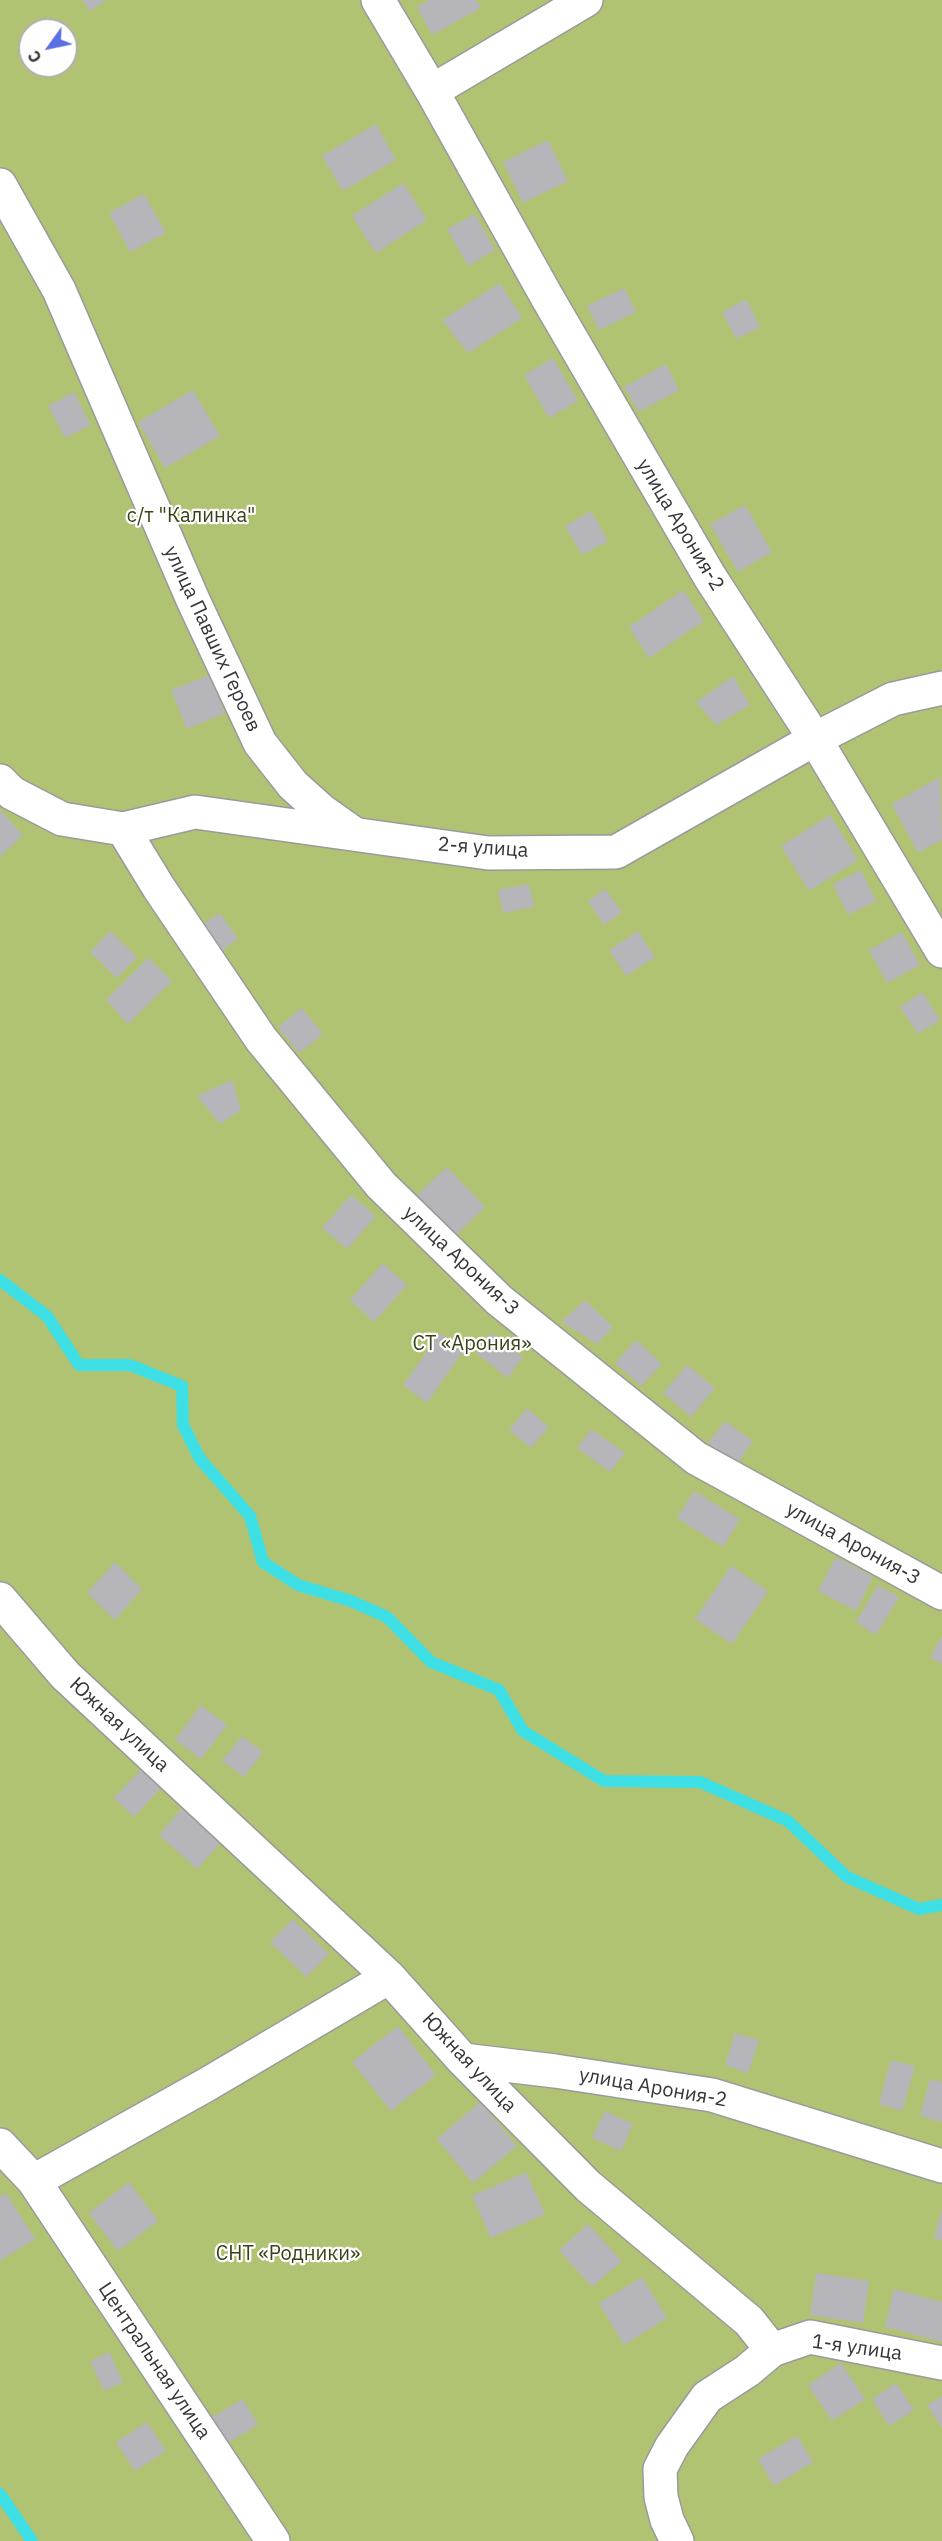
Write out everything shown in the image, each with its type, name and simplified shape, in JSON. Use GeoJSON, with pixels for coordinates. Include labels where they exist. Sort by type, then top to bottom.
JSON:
{"type":"FeatureCollection","features":[{"type":"Feature","properties":{"kind":"street","name":"улица Арония-2"},"geometry":{"type":"LineString","coordinates":[[378,0],[710,577],[814,739],[942,951]]}},
{"type":"Feature","properties":{"kind":"street"},"geometry":{"type":"LineString","coordinates":[[432,91],[586,0]]}},
{"type":"Feature","properties":{"kind":"street","name":"улица Павших Героев"},"geometry":{"type":"LineString","coordinates":[[0,185],[58,290],[193,600],[260,743],[293,785],[322,811],[357,835]]}},
{"type":"Feature","properties":{"kind":"street","name":"2-я улица"},"geometry":{"type":"LineString","coordinates":[[0,780],[12,793],[62,819],[123,829],[195,812],[488,853],[616,852],[814,739],[893,699],[942,688]]}},
{"type":"Feature","properties":{"kind":"street","name":"улица Арония-3"},"geometry":{"type":"LineString","coordinates":[[123,829],[159,888],[261,1039],[381,1185],[499,1300],[696,1458],[942,1593]]}},
{"type":"Feature","properties":{"kind":"street","name":"Южная улица"},"geometry":{"type":"LineString","coordinates":[[0,1599],[65,1675],[389,1977],[463,2060],[588,2186],[749,2321],[772,2350]]}},
{"type":"Feature","properties":{"kind":"street"},"geometry":{"type":"LineString","coordinates":[[34,2181],[206,2085],[389,1977]]}},
{"type":"Feature","properties":{"kind":"street","name":"улица Арония-2"},"geometry":{"type":"LineString","coordinates":[[463,2060],[555,2071],[712,2095],[942,2166]]}},
{"type":"Feature","properties":{"kind":"street","name":"Центральная улица"},"geometry":{"type":"LineString","coordinates":[[0,2145],[34,2181],[273,2541]]}},
{"type":"Feature","properties":{"kind":"street"},"geometry":{"type":"LineString","coordinates":[[749,2321],[810,2337]]}},
{"type":"Feature","properties":{"kind":"street","name":"1-я улица"},"geometry":{"type":"LineString","coordinates":[[772,2350],[810,2337],[942,2363]]}},
{"type":"Feature","properties":{"kind":"street"},"geometry":{"type":"LineString","coordinates":[[677,2541],[667,2520],[661,2497],[660,2469],[672,2446],[707,2397],[747,2371],[772,2350]]}},
{"type":"Feature","properties":{"kind":"green space","name":"СТ «Арония»"},"geometry":{"type":"Polygon","coordinates":[[[0,0],[942,0],[942,2541],[0,2541],[0,0]]]}},
{"type":"Feature","properties":{"kind":"building"},"geometry":{"type":"Polygon","coordinates":[[[82,0],[106,0],[90,11],[82,0]]]}},
{"type":"Feature","properties":{"kind":"building"},"geometry":{"type":"Polygon","coordinates":[[[429,0],[476,0],[481,8],[432,35],[417,7],[429,0]]]}},
{"type":"Feature","properties":{"kind":"building"},"geometry":{"type":"Polygon","coordinates":[[[376,124],[396,160],[343,191],[322,156],[376,124]]]}},
{"type":"Feature","properties":{"kind":"building"},"geometry":{"type":"Polygon","coordinates":[[[548,140],[568,181],[523,203],[503,162],[548,140]]]}},
{"type":"Feature","properties":{"kind":"building"},"geometry":{"type":"Polygon","coordinates":[[[403,183],[427,220],[376,253],[352,216],[403,183]]]}},
{"type":"Feature","properties":{"kind":"building"},"geometry":{"type":"Polygon","coordinates":[[[144,194],[166,233],[130,252],[109,213],[144,194]]]}},
{"type":"Feature","properties":{"kind":"building"},"geometry":{"type":"Polygon","coordinates":[[[475,214],[495,250],[468,266],[447,229],[475,214]]]}},
{"type":"Feature","properties":{"kind":"building"},"geometry":{"type":"Polygon","coordinates":[[[500,283],[522,318],[468,353],[442,320],[500,283]]]}},
{"type":"Feature","properties":{"kind":"building"},"geometry":{"type":"Polygon","coordinates":[[[624,288],[636,312],[599,330],[587,306],[624,288]]]}},
{"type":"Feature","properties":{"kind":"building"},"geometry":{"type":"Polygon","coordinates":[[[746,299],[760,327],[736,339],[722,312],[746,299]]]}},
{"type":"Feature","properties":{"kind":"building"},"geometry":{"type":"Polygon","coordinates":[[[553,358],[578,401],[549,418],[524,375],[553,358]]]}},
{"type":"Feature","properties":{"kind":"building"},"geometry":{"type":"Polygon","coordinates":[[[666,364],[679,390],[639,412],[624,387],[666,364]]]}},
{"type":"Feature","properties":{"kind":"building"},"geometry":{"type":"Polygon","coordinates":[[[193,390],[220,436],[165,468],[138,422],[193,390]]]}},
{"type":"Feature","properties":{"kind":"building"},"geometry":{"type":"Polygon","coordinates":[[[74,392],[91,425],[65,438],[48,406],[74,392]]]}},
{"type":"Feature","properties":{"kind":"building"},"geometry":{"type":"Polygon","coordinates":[[[745,505],[772,552],[738,572],[710,524],[745,505]]]}},
{"type":"Feature","properties":{"kind":"building"},"geometry":{"type":"Polygon","coordinates":[[[591,511],[608,541],[582,555],[565,526],[591,511]]]}},
{"type":"Feature","properties":{"kind":"building"},"geometry":{"type":"Polygon","coordinates":[[[683,590],[704,621],[649,658],[629,627],[683,590]]]}},
{"type":"Feature","properties":{"kind":"building"},"geometry":{"type":"Polygon","coordinates":[[[209,675],[225,713],[187,729],[171,690],[209,675]]]}},
{"type":"Feature","properties":{"kind":"building"},"geometry":{"type":"Polygon","coordinates":[[[733,676],[750,705],[716,725],[696,702],[733,676]]]}},
{"type":"Feature","properties":{"kind":"building"},"geometry":{"type":"Polygon","coordinates":[[[940,777],[942,840],[918,853],[892,804],[940,777]]]}},
{"type":"Feature","properties":{"kind":"building"},"geometry":{"type":"Polygon","coordinates":[[[0,810],[23,835],[0,857],[0,810]]]}},
{"type":"Feature","properties":{"kind":"building"},"geometry":{"type":"Polygon","coordinates":[[[830,815],[858,860],[809,891],[781,846],[830,815]]]}},
{"type":"Feature","properties":{"kind":"building"},"geometry":{"type":"Polygon","coordinates":[[[861,870],[876,901],[848,915],[833,884],[861,870]]]}},
{"type":"Feature","properties":{"kind":"building"},"geometry":{"type":"Polygon","coordinates":[[[529,884],[534,907],[503,913],[498,890],[529,884]]]}},
{"type":"Feature","properties":{"kind":"building"},"geometry":{"type":"Polygon","coordinates":[[[605,889],[622,912],[604,925],[588,901],[605,889]]]}},
{"type":"Feature","properties":{"kind":"building"},"geometry":{"type":"Polygon","coordinates":[[[220,913],[238,939],[221,951],[203,924],[220,913]]]}},
{"type":"Feature","properties":{"kind":"building"},"geometry":{"type":"Polygon","coordinates":[[[110,931],[137,957],[117,978],[90,952],[110,931]]]}},
{"type":"Feature","properties":{"kind":"building"},"geometry":{"type":"Polygon","coordinates":[[[638,931],[655,957],[626,976],[609,950],[638,931]]]}},
{"type":"Feature","properties":{"kind":"building"},"geometry":{"type":"Polygon","coordinates":[[[902,932],[920,965],[887,983],[869,950],[902,932]]]}},
{"type":"Feature","properties":{"kind":"building"},"geometry":{"type":"Polygon","coordinates":[[[148,958],[172,981],[128,1024],[106,1000],[148,958]]]}},
{"type":"Feature","properties":{"kind":"building"},"geometry":{"type":"Polygon","coordinates":[[[922,992],[940,1020],[918,1034],[900,1007],[922,992]]]}},
{"type":"Feature","properties":{"kind":"building"},"geometry":{"type":"Polygon","coordinates":[[[302,1008],[323,1034],[299,1053],[278,1027],[302,1008]]]}},
{"type":"Feature","properties":{"kind":"building"},"geometry":{"type":"Polygon","coordinates":[[[232,1080],[241,1110],[220,1124],[197,1096],[232,1080]]]}},
{"type":"Feature","properties":{"kind":"building"},"geometry":{"type":"Polygon","coordinates":[[[447,1167],[485,1207],[457,1234],[417,1195],[447,1167]]]}},
{"type":"Feature","properties":{"kind":"building"},"geometry":{"type":"Polygon","coordinates":[[[351,1195],[376,1216],[347,1249],[322,1228],[351,1195]]]}},
{"type":"Feature","properties":{"kind":"building"},"geometry":{"type":"Polygon","coordinates":[[[383,1263],[407,1285],[374,1322],[350,1300],[383,1263]]]}},
{"type":"Feature","properties":{"kind":"building"},"geometry":{"type":"Polygon","coordinates":[[[585,1300],[613,1327],[597,1344],[561,1322],[585,1300]]]}},
{"type":"Feature","properties":{"kind":"building"},"geometry":{"type":"Polygon","coordinates":[[[440,1333],[464,1350],[427,1403],[403,1385],[440,1333]]]}},
{"type":"Feature","properties":{"kind":"building"},"geometry":{"type":"Polygon","coordinates":[[[491,1333],[523,1357],[508,1378],[476,1353],[491,1333]]]}},
{"type":"Feature","properties":{"kind":"building"},"geometry":{"type":"Polygon","coordinates":[[[636,1340],[662,1364],[641,1386],[615,1363],[636,1340]]]}},
{"type":"Feature","properties":{"kind":"building"},"geometry":{"type":"Polygon","coordinates":[[[687,1365],[715,1388],[691,1417],[663,1393],[687,1365]]]}},
{"type":"Feature","properties":{"kind":"building"},"geometry":{"type":"Polygon","coordinates":[[[527,1408],[549,1427],[531,1448],[509,1430],[527,1408]]]}},
{"type":"Feature","properties":{"kind":"building"},"geometry":{"type":"Polygon","coordinates":[[[725,1421],[753,1441],[737,1464],[708,1443],[725,1421]]]}},
{"type":"Feature","properties":{"kind":"building"},"geometry":{"type":"Polygon","coordinates":[[[591,1429],[625,1453],[610,1472],[577,1448],[591,1429]]]}},
{"type":"Feature","properties":{"kind":"building"},"geometry":{"type":"Polygon","coordinates":[[[694,1491],[740,1519],[723,1547],[677,1518],[694,1491]]]}},
{"type":"Feature","properties":{"kind":"building"},"geometry":{"type":"Polygon","coordinates":[[[836,1557],[873,1577],[856,1611],[818,1591],[836,1557]]]}},
{"type":"Feature","properties":{"kind":"building"},"geometry":{"type":"Polygon","coordinates":[[[115,1562],[142,1589],[115,1620],[87,1593],[115,1562]]]}},
{"type":"Feature","properties":{"kind":"building"},"geometry":{"type":"Polygon","coordinates":[[[731,1566],[768,1591],[732,1644],[695,1619],[731,1566]]]}},
{"type":"Feature","properties":{"kind":"building"},"geometry":{"type":"Polygon","coordinates":[[[878,1585],[899,1597],[876,1635],[856,1622],[878,1585]]]}},
{"type":"Feature","properties":{"kind":"building"},"geometry":{"type":"Polygon","coordinates":[[[942,1636],[942,1664],[930,1657],[942,1636]]]}},
{"type":"Feature","properties":{"kind":"building"},"geometry":{"type":"Polygon","coordinates":[[[201,1705],[227,1725],[201,1759],[175,1740],[201,1705]]]}},
{"type":"Feature","properties":{"kind":"building"},"geometry":{"type":"Polygon","coordinates":[[[242,1736],[263,1752],[244,1777],[222,1761],[242,1736]]]}},
{"type":"Feature","properties":{"kind":"building"},"geometry":{"type":"Polygon","coordinates":[[[141,1769],[161,1788],[134,1817],[114,1798],[141,1769]]]}},
{"type":"Feature","properties":{"kind":"building"},"geometry":{"type":"Polygon","coordinates":[[[182,1808],[221,1842],[197,1869],[159,1835],[182,1808]]]}},
{"type":"Feature","properties":{"kind":"building"},"geometry":{"type":"Polygon","coordinates":[[[293,1919],[329,1954],[306,1977],[270,1942],[293,1919]]]}},
{"type":"Feature","properties":{"kind":"building"},"geometry":{"type":"Polygon","coordinates":[[[398,2026],[436,2075],[391,2111],[352,2062],[398,2026]]]}},
{"type":"Feature","properties":{"kind":"building"},"geometry":{"type":"Polygon","coordinates":[[[735,2033],[759,2040],[748,2073],[725,2065],[735,2033]]]}},
{"type":"Feature","properties":{"kind":"building"},"geometry":{"type":"Polygon","coordinates":[[[891,2060],[915,2066],[902,2111],[879,2104],[891,2060]]]}},
{"type":"Feature","properties":{"kind":"building"},"geometry":{"type":"Polygon","coordinates":[[[930,2079],[942,2082],[942,2122],[920,2116],[930,2079]]]}},
{"type":"Feature","properties":{"kind":"building"},"geometry":{"type":"Polygon","coordinates":[[[480,2102],[517,2146],[473,2183],[437,2139],[480,2102]]]}},
{"type":"Feature","properties":{"kind":"building"},"geometry":{"type":"Polygon","coordinates":[[[605,2111],[633,2124],[621,2151],[592,2138],[605,2111]]]}},
{"type":"Feature","properties":{"kind":"building"},"geometry":{"type":"Polygon","coordinates":[[[526,2172],[545,2214],[491,2238],[472,2196],[526,2172]]]}},
{"type":"Feature","properties":{"kind":"building"},"geometry":{"type":"Polygon","coordinates":[[[129,2182],[158,2221],[118,2251],[89,2213],[129,2182]]]}},
{"type":"Feature","properties":{"kind":"building"},"geometry":{"type":"Polygon","coordinates":[[[6,2193],[35,2239],[0,2261],[0,2197],[6,2193]]]}},
{"type":"Feature","properties":{"kind":"building"},"geometry":{"type":"Polygon","coordinates":[[[942,2209],[942,2240],[934,2238],[942,2209]]]}},
{"type":"Feature","properties":{"kind":"building"},"geometry":{"type":"Polygon","coordinates":[[[588,2224],[622,2261],[592,2287],[559,2250],[588,2224]]]}},
{"type":"Feature","properties":{"kind":"building"},"geometry":{"type":"Polygon","coordinates":[[[816,2273],[869,2281],[863,2323],[810,2315],[816,2273]]]}},
{"type":"Feature","properties":{"kind":"building"},"geometry":{"type":"Polygon","coordinates":[[[642,2277],[667,2318],[624,2345],[599,2303],[642,2277]]]}},
{"type":"Feature","properties":{"kind":"building"},"geometry":{"type":"Polygon","coordinates":[[[894,2289],[942,2302],[942,2342],[885,2327],[894,2289]]]}},
{"type":"Feature","properties":{"kind":"building"},"geometry":{"type":"Polygon","coordinates":[[[109,2352],[123,2382],[104,2391],[90,2361],[109,2352]]]}},
{"type":"Feature","properties":{"kind":"building"},"geometry":{"type":"Polygon","coordinates":[[[841,2363],[865,2399],[832,2421],[808,2385],[841,2363]]]}},
{"type":"Feature","properties":{"kind":"building"},"geometry":{"type":"Polygon","coordinates":[[[896,2383],[914,2410],[889,2426],[872,2399],[896,2383]]]}},
{"type":"Feature","properties":{"kind":"building"},"geometry":{"type":"Polygon","coordinates":[[[942,2396],[942,2428],[927,2405],[942,2396]]]}},
{"type":"Feature","properties":{"kind":"building"},"geometry":{"type":"Polygon","coordinates":[[[243,2399],[258,2425],[222,2446],[207,2420],[243,2399]]]}},
{"type":"Feature","properties":{"kind":"building"},"geometry":{"type":"Polygon","coordinates":[[[147,2422],[166,2451],[135,2471],[116,2442],[147,2422]]]}},
{"type":"Feature","properties":{"kind":"building"},"geometry":{"type":"Polygon","coordinates":[[[797,2436],[813,2462],[774,2486],[758,2459],[797,2436]]]}},
{"type":"Feature","properties":{"kind":"waterway"},"geometry":{"type":"LineString","coordinates":[[0,1280],[47,1316],[79,1365],[130,1365],[182,1386],[183,1425],[200,1459],[250,1516],[263,1562],[298,1585],[351,1601],[387,1617],[431,1662],[499,1690],[523,1731],[604,1781],[700,1782],[788,1821],[847,1877],[919,1909],[942,1905]]}},
{"type":"Feature","properties":{"kind":"waterway"},"geometry":{"type":"LineString","coordinates":[[0,2494],[32,2541]]}},
{"type":"Feature","properties":{"kind":"park label","name":"с/т \"Калинка\""},"geometry":{"type":"Point","coordinates":[191,516]}},
{"type":"Feature","properties":{"kind":"park label","name":"СНТ «Родники»"},"geometry":{"type":"Point","coordinates":[288,2254]}}]}
